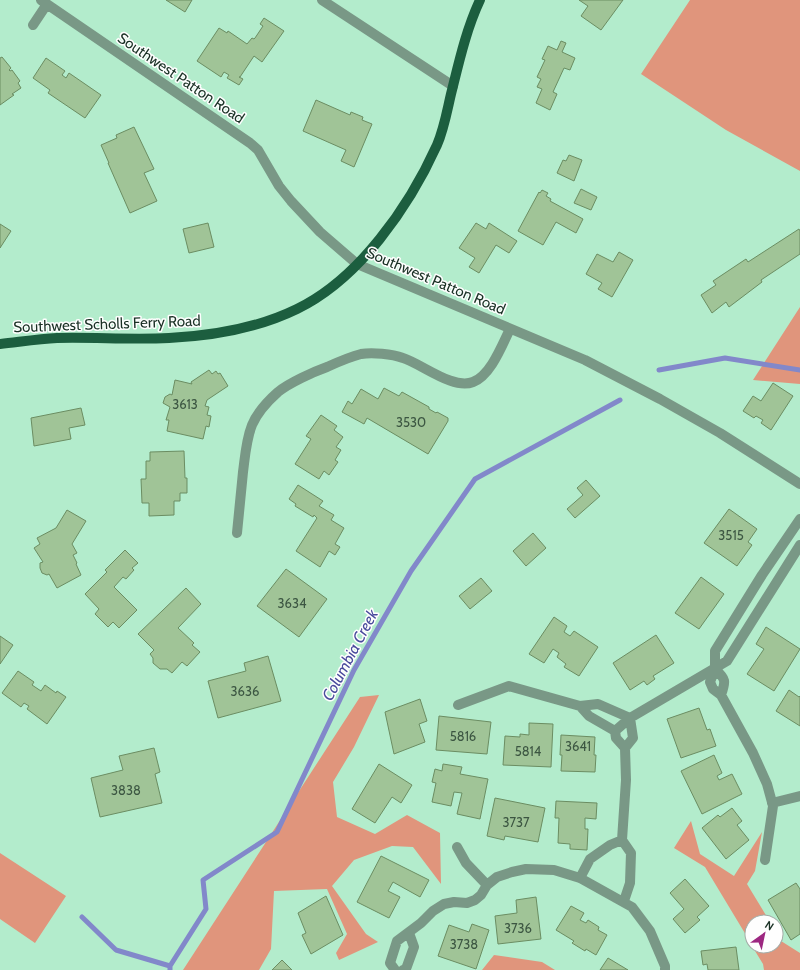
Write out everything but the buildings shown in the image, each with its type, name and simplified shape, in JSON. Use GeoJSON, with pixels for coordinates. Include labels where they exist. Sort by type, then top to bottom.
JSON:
{"type":"FeatureCollection","features":[{"type":"Feature","properties":{"kind":"main road","name":"Southwest Scholls Ferry Road"},"geometry":{"type":"LineString","coordinates":[[0,344],[56,338],[168,338],[206,335],[244,327],[281,316],[316,298],[340,280],[357,264],[382,236],[414,189],[442,133],[465,36],[480,0]]}},
{"type":"Feature","properties":{"kind":"street"},"geometry":{"type":"LineString","coordinates":[[322,0],[453,86]]}},
{"type":"Feature","properties":{"kind":"street","name":"Southwest Patton Road"},"geometry":{"type":"LineString","coordinates":[[32,25],[44,2],[250,143],[258,150],[279,186],[291,201],[320,232],[357,264],[585,360],[627,381],[720,433],[800,484]]}},
{"type":"Feature","properties":{"kind":"street"},"geometry":{"type":"LineString","coordinates":[[237,533],[246,447],[253,424],[265,406],[279,391],[310,374],[341,360],[362,354],[398,356],[413,361],[446,379],[458,383],[472,383],[485,374],[510,329]]}},
{"type":"Feature","properties":{"kind":"street"},"geometry":{"type":"LineString","coordinates":[[765,860],[772,803],[767,784],[754,753],[721,695],[713,689],[710,682],[714,669],[715,651],[762,575],[800,519]]}},
{"type":"Feature","properties":{"kind":"street"},"geometry":{"type":"LineString","coordinates":[[615,731],[630,718],[727,661],[800,545]]}},
{"type":"Feature","properties":{"kind":"street"},"geometry":{"type":"LineString","coordinates":[[762,575],[775,584]]}},
{"type":"Feature","properties":{"kind":"street"},"geometry":{"type":"LineString","coordinates":[[458,705],[509,686],[580,706],[598,704],[630,718]]}},
{"type":"Feature","properties":{"kind":"street"},"geometry":{"type":"LineString","coordinates":[[580,706],[589,716],[615,731]]}},
{"type":"Feature","properties":{"kind":"street"},"geometry":{"type":"LineString","coordinates":[[625,748],[633,738],[630,718]]}},
{"type":"Feature","properties":{"kind":"street"},"geometry":{"type":"LineString","coordinates":[[615,731],[616,738],[625,748],[626,780],[622,840],[631,854],[630,884],[624,901]]}},
{"type":"Feature","properties":{"kind":"street"},"geometry":{"type":"LineString","coordinates":[[772,803],[800,796]]}},
{"type":"Feature","properties":{"kind":"street"},"geometry":{"type":"LineString","coordinates":[[580,878],[590,859],[610,845],[622,840]]}},
{"type":"Feature","properties":{"kind":"street"},"geometry":{"type":"LineString","coordinates":[[457,847],[466,862],[487,885]]}},
{"type":"Feature","properties":{"kind":"street"},"geometry":{"type":"LineString","coordinates":[[396,970],[390,963],[397,941],[409,933],[433,911],[444,904],[454,902],[467,903],[476,900],[487,885],[497,877],[526,869],[554,870],[580,878],[624,901],[632,907],[650,931],[665,966],[665,970]]}},
{"type":"Feature","properties":{"kind":"street"},"geometry":{"type":"LineString","coordinates":[[403,970],[406,969],[414,947],[409,933]]}},
{"type":"Feature","properties":{"kind":"shaded area"},"geometry":{"type":"Polygon","coordinates":[[[690,0],[800,0],[800,171],[726,130],[641,74],[690,0]]]}},
{"type":"Feature","properties":{"kind":"shaded area"},"geometry":{"type":"Polygon","coordinates":[[[800,307],[800,384],[753,380],[800,307]]]}},
{"type":"Feature","properties":{"kind":"shaded area"},"geometry":{"type":"Polygon","coordinates":[[[379,695],[354,747],[333,782],[337,817],[375,834],[407,815],[440,833],[441,884],[413,847],[392,846],[354,860],[332,886],[366,934],[378,942],[339,960],[336,953],[347,934],[327,889],[274,891],[271,949],[259,970],[183,970],[360,697],[379,695]]]}},
{"type":"Feature","properties":{"kind":"shaded area"},"geometry":{"type":"Polygon","coordinates":[[[691,821],[700,854],[734,876],[762,832],[755,871],[747,884],[765,914],[744,914],[744,932],[705,867],[674,848],[691,821]]]}},
{"type":"Feature","properties":{"kind":"shaded area"},"geometry":{"type":"Polygon","coordinates":[[[0,853],[66,896],[35,943],[0,919],[0,853]]]}},
{"type":"Feature","properties":{"kind":"shaded area"},"geometry":{"type":"Polygon","coordinates":[[[784,943],[800,953],[800,970],[764,970],[763,964],[757,954],[784,954],[784,943]]]}},
{"type":"Feature","properties":{"kind":"shaded area"},"geometry":{"type":"Polygon","coordinates":[[[494,955],[542,962],[555,970],[482,970],[494,955]]]}},
{"type":"Feature","properties":{"kind":"waterway","name":"Columbia Creek"},"geometry":{"type":"LineString","coordinates":[[659,370],[725,358],[800,370]]}},
{"type":"Feature","properties":{"kind":"waterway","name":"Columbia Creek"},"geometry":{"type":"LineString","coordinates":[[170,970],[170,966],[206,909],[203,880],[277,832],[354,670],[411,571],[475,479],[620,400]]}},
{"type":"Feature","properties":{"kind":"waterway"},"geometry":{"type":"LineString","coordinates":[[82,917],[116,950],[170,966]]}}]}
